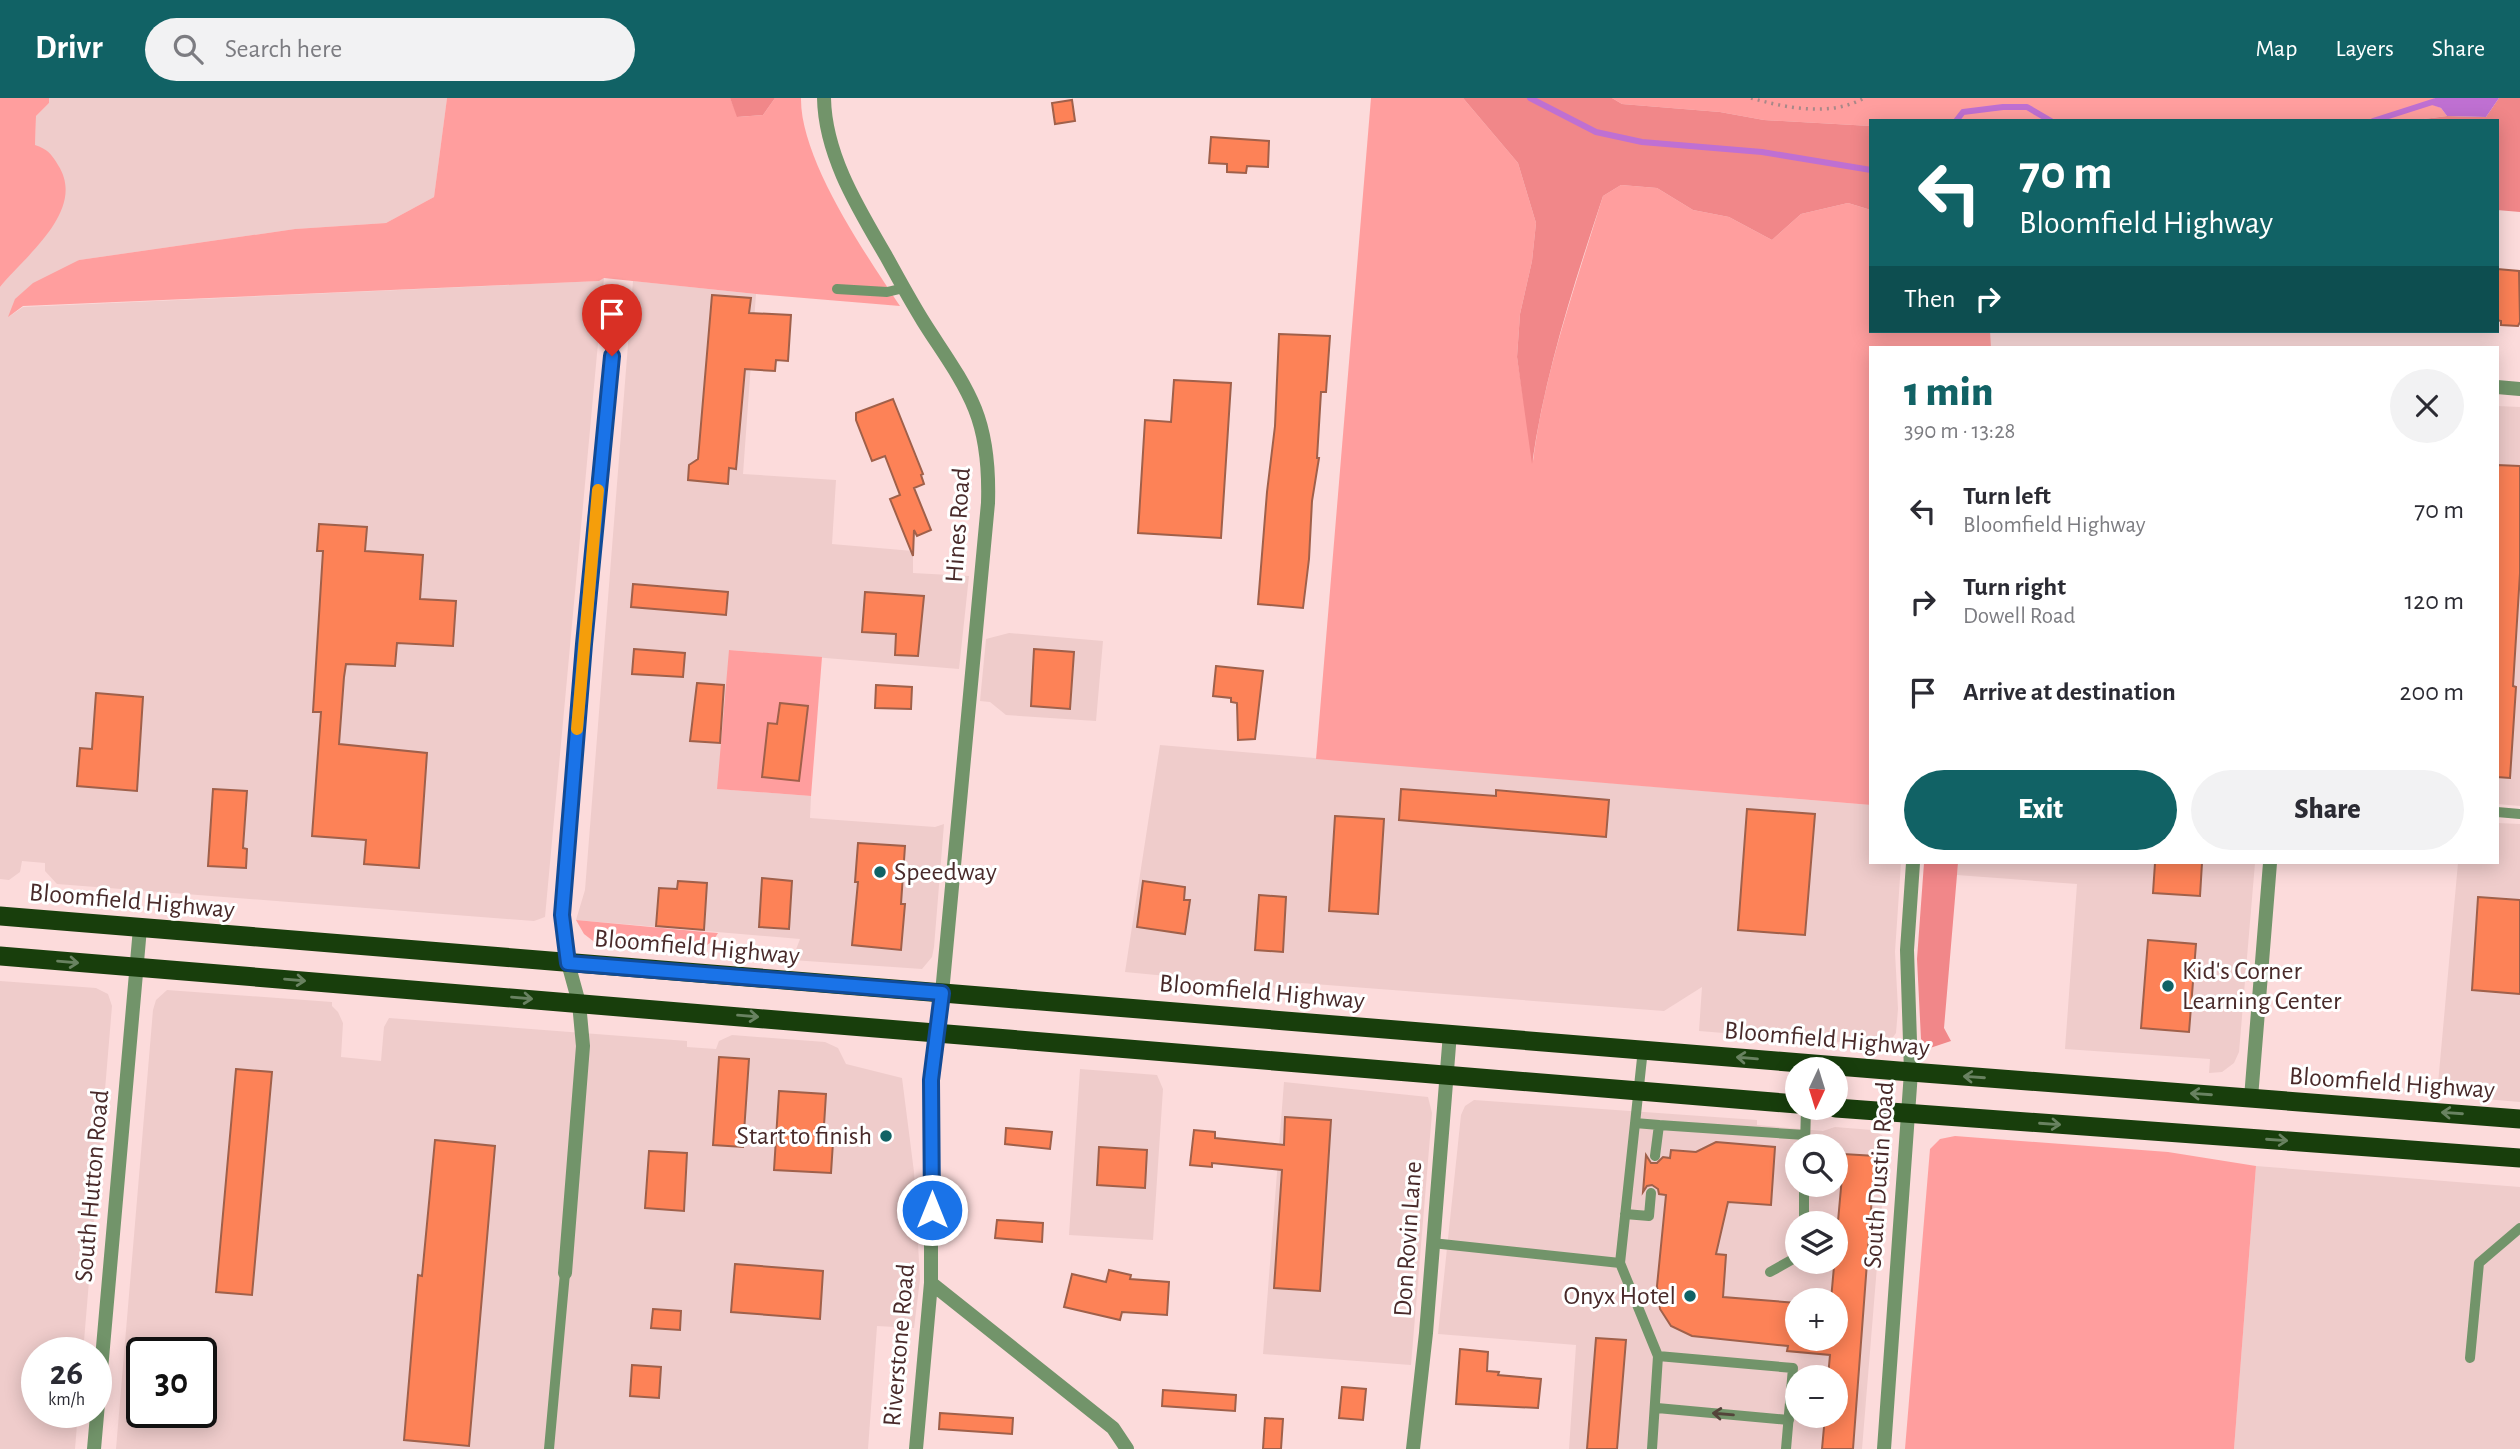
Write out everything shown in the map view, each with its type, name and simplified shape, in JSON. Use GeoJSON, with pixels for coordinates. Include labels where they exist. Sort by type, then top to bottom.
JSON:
{"type":"FeatureCollection","features":[{"type":"Feature","properties":{"kind":"highway","name":"Bloomfield Highway"},"geometry":{"type":"LineString","coordinates":[[0,916],[2520,1119]]}},
{"type":"Feature","properties":{"kind":"highway"},"geometry":{"type":"LineString","coordinates":[[0,956],[1785,1103]]}},
{"type":"Feature","properties":{"kind":"highway"},"geometry":{"type":"LineString","coordinates":[[1848,1109],[2520,1158]]}},
{"type":"Feature","properties":{"kind":"street","name":"Hines Road"},"geometry":{"type":"LineString","coordinates":[[824,98],[824,111],[835,154],[851,195],[957,373],[975,410],[984,437],[989,480],[942,993]]}},
{"type":"Feature","properties":{"kind":"street"},"geometry":{"type":"LineString","coordinates":[[565,1273],[583,1046],[579,1003],[568,963],[562,915],[593,540],[617,303]]}},
{"type":"Feature","properties":{"kind":"street"},"geometry":{"type":"LineString","coordinates":[[2499,387],[2520,389]]}},
{"type":"Feature","properties":{"kind":"street","name":"South Dustin Road"},"geometry":{"type":"LineString","coordinates":[[1884,1449],[1912,1072],[1907,950],[1913,864]]}},
{"type":"Feature","properties":{"kind":"street"},"geometry":{"type":"LineString","coordinates":[[2251,1098],[2270,864]]}},
{"type":"Feature","properties":{"kind":"street","name":"South Hutton Road"},"geometry":{"type":"LineString","coordinates":[[94,1449],[140,928]]}},
{"type":"Feature","properties":{"kind":"street","name":"Riverstone Road"},"geometry":{"type":"LineString","coordinates":[[915,1449],[931,1283],[931,1080],[942,993]]}},
{"type":"Feature","properties":{"kind":"street","name":"Don Rovin Lane"},"geometry":{"type":"LineString","coordinates":[[1413,1449],[1426,1333],[1450,1033]]}},
{"type":"Feature","properties":{"kind":"street"},"geometry":{"type":"LineString","coordinates":[[931,1283],[1113,1428],[1127,1449]]}},
{"type":"Feature","properties":{"kind":"lane"},"geometry":{"type":"LineString","coordinates":[[837,289],[887,292],[904,288]]}},
{"type":"Feature","properties":{"kind":"lane"},"geometry":{"type":"LineString","coordinates":[[2499,812],[2520,814]]}},
{"type":"Feature","properties":{"kind":"lane"},"geometry":{"type":"LineString","coordinates":[[1643,1049],[1620,1263],[1658,1356],[1653,1449]]}},
{"type":"Feature","properties":{"kind":"lane"},"geometry":{"type":"LineString","coordinates":[[1635,1123],[1785,1139]]}},
{"type":"Feature","properties":{"kind":"lane"},"geometry":{"type":"LineString","coordinates":[[1655,1156],[1658,1125]]}},
{"type":"Feature","properties":{"kind":"lane"},"geometry":{"type":"LineString","coordinates":[[1625,1214],[1649,1216],[1651,1193]]}},
{"type":"Feature","properties":{"kind":"lane"},"geometry":{"type":"LineString","coordinates":[[2470,1358],[2479,1263],[2519,1230]]}},
{"type":"Feature","properties":{"kind":"lane"},"geometry":{"type":"LineString","coordinates":[[1432,1243],[1620,1263]]}},
{"type":"Feature","properties":{"kind":"lane"},"geometry":{"type":"LineString","coordinates":[[1770,1272],[1785,1264]]}},
{"type":"Feature","properties":{"kind":"lane"},"geometry":{"type":"LineString","coordinates":[[549,1449],[565,1273]]}},
{"type":"Feature","properties":{"kind":"lane"},"geometry":{"type":"LineString","coordinates":[[1658,1356],[1785,1367]]}},
{"type":"Feature","properties":{"kind":"lane"},"geometry":{"type":"LineString","coordinates":[[1657,1408],[1785,1420]]}},
{"type":"Feature","properties":{"kind":"lane"},"geometry":{"type":"LineString","coordinates":[[1786,1449],[1788,1428]]}},
{"type":"Feature","properties":{"kind":"path"},"geometry":{"type":"LineString","coordinates":[[1751,98],[1818,110],[1851,106],[1864,98]]}},
{"type":"Feature","properties":{"kind":"shaded area"},"geometry":{"type":"Polygon","coordinates":[[[0,98],[49,98],[49,103],[36,116],[35,145],[51,154],[58,165],[65,182],[65,199],[50,231],[0,287],[0,98]]]}},
{"type":"Feature","properties":{"kind":"shaded area"},"geometry":{"type":"Polygon","coordinates":[[[49,98],[447,98],[434,197],[386,223],[295,229],[79,260],[10,316],[23,307],[598,281],[604,278],[545,917],[534,921],[57,884],[45,871],[45,863],[22,861],[20,872],[9,880],[0,879],[0,287],[19,264],[35,145],[36,116],[49,103],[49,98]]]}},
{"type":"Feature","properties":{"kind":"shaded area"},"geometry":{"type":"Polygon","coordinates":[[[447,98],[730,98],[738,117],[763,115],[775,98],[801,98],[811,149],[823,177],[853,234],[900,306],[604,278],[599,281],[23,306],[8,317],[15,299],[33,283],[79,260],[295,229],[386,223],[434,197],[447,98]]]}},
{"type":"Feature","properties":{"kind":"shaded area"},"geometry":{"type":"Polygon","coordinates":[[[730,98],[775,98],[763,115],[737,117],[730,98]]]}},
{"type":"Feature","properties":{"kind":"shaded area"},"geometry":{"type":"Polygon","coordinates":[[[1371,98],[1463,98],[1518,163],[1536,223],[1532,261],[1520,314],[1517,357],[1533,461],[1553,360],[1603,196],[1621,185],[1657,188],[1693,210],[1729,217],[1772,240],[1801,214],[1848,203],[1869,209],[1869,333],[1990,333],[1991,346],[1869,346],[1869,805],[1316,759],[1371,98]]]}},
{"type":"Feature","properties":{"kind":"shaded area"},"geometry":{"type":"Polygon","coordinates":[[[1463,98],[1612,98],[1622,104],[1720,112],[1764,120],[1869,126],[1869,209],[1848,203],[1801,214],[1772,240],[1729,217],[1693,210],[1657,188],[1621,185],[1603,196],[1553,362],[1532,464],[1517,357],[1520,314],[1532,261],[1536,223],[1518,163],[1463,98]]]}},
{"type":"Feature","properties":{"kind":"shaded area"},"geometry":{"type":"Polygon","coordinates":[[[1612,98],[2435,98],[2429,103],[2441,108],[2447,116],[2424,119],[1869,119],[1869,126],[1764,120],[1720,112],[1622,104],[1612,98]]]}},
{"type":"Feature","properties":{"kind":"shaded area"},"geometry":{"type":"Polygon","coordinates":[[[2436,98],[2499,98],[2486,117],[2447,116],[2441,108],[2429,104],[2436,98]]]}},
{"type":"Feature","properties":{"kind":"shaded area"},"geometry":{"type":"Polygon","coordinates":[[[2499,98],[2520,98],[2520,212],[2499,210],[2499,119],[2424,119],[2447,116],[2486,117],[2499,98]]]}},
{"type":"Feature","properties":{"kind":"shaded area"},"geometry":{"type":"Polygon","coordinates":[[[633,281],[756,294],[743,474],[836,480],[832,544],[913,551],[913,573],[969,576],[959,669],[730,650],[718,789],[811,796],[810,818],[935,827],[944,824],[934,947],[932,957],[922,969],[792,960],[800,939],[576,920],[585,890],[633,281]]]}},
{"type":"Feature","properties":{"kind":"shaded area"},"geometry":{"type":"Polygon","coordinates":[[[2499,406],[2520,407],[2520,806],[2499,804],[2499,406]]]}},
{"type":"Feature","properties":{"kind":"shaded area"},"geometry":{"type":"Polygon","coordinates":[[[1009,633],[1103,641],[1096,721],[1006,715],[990,702],[980,701],[986,639],[1009,633]]]}},
{"type":"Feature","properties":{"kind":"shaded area"},"geometry":{"type":"Polygon","coordinates":[[[729,650],[822,657],[811,796],[717,789],[729,650]]]}},
{"type":"Feature","properties":{"kind":"shaded area"},"geometry":{"type":"Polygon","coordinates":[[[1160,745],[1869,805],[1869,864],[1901,864],[1895,952],[1898,1009],[1896,1033],[1888,1044],[1877,1049],[1849,1043],[1699,1031],[1702,987],[1664,1011],[1301,983],[1292,989],[1189,981],[1177,977],[1125,972],[1160,745]]]}},
{"type":"Feature","properties":{"kind":"shaded area"},"geometry":{"type":"Polygon","coordinates":[[[2499,823],[2520,824],[2520,1102],[2437,1095],[2458,864],[2499,864],[2499,823]]]}},
{"type":"Feature","properties":{"kind":"shaded area"},"geometry":{"type":"Polygon","coordinates":[[[1924,864],[1958,864],[1944,1028],[1951,1041],[1930,1048],[1921,1039],[1917,959],[1924,864]]]}},
{"type":"Feature","properties":{"kind":"shaded area"},"geometry":{"type":"Polygon","coordinates":[[[1958,864],[2255,864],[2239,1052],[2234,1063],[2222,1072],[2209,1073],[2210,1059],[2065,1049],[2077,884],[1957,875],[1958,864]]]}},
{"type":"Feature","properties":{"kind":"shaded area"},"geometry":{"type":"Polygon","coordinates":[[[576,920],[718,933],[707,945],[677,950],[597,944],[584,934],[576,920]]]}},
{"type":"Feature","properties":{"kind":"shaded area"},"geometry":{"type":"Polygon","coordinates":[[[0,981],[96,988],[108,994],[112,1006],[84,1337],[21,1337],[21,1428],[77,1428],[75,1449],[0,1449],[0,981]]]}},
{"type":"Feature","properties":{"kind":"shaded area"},"geometry":{"type":"Polygon","coordinates":[[[167,990],[332,1002],[343,1023],[341,1057],[381,1061],[384,1027],[389,1018],[687,1041],[687,1047],[716,1049],[719,1041],[732,1035],[825,1042],[838,1048],[846,1064],[902,1078],[914,1172],[920,1279],[914,1328],[877,1326],[868,1449],[116,1449],[153,1010],[156,1000],[167,990]]]}},
{"type":"Feature","properties":{"kind":"shaded area"},"geometry":{"type":"Polygon","coordinates":[[[1080,1069],[1157,1075],[1163,1089],[1153,1240],[1069,1235],[1080,1069]]]}},
{"type":"Feature","properties":{"kind":"shaded area"},"geometry":{"type":"Polygon","coordinates":[[[1284,1082],[1428,1097],[1432,1113],[1411,1365],[1263,1354],[1284,1082]]]}},
{"type":"Feature","properties":{"kind":"shaded area"},"geometry":{"type":"Polygon","coordinates":[[[1474,1100],[1757,1120],[1757,1125],[1823,1131],[1835,1127],[1872,1130],[1882,1135],[1887,1144],[1862,1449],[1569,1449],[1576,1345],[1438,1334],[1461,1115],[1465,1106],[1474,1100]]]}},
{"type":"Feature","properties":{"kind":"shaded area"},"geometry":{"type":"Polygon","coordinates":[[[1955,1136],[2168,1152],[2256,1166],[2234,1449],[1905,1449],[1930,1149],[1940,1139],[1955,1136]]]}},
{"type":"Feature","properties":{"kind":"shaded area"},"geometry":{"type":"Polygon","coordinates":[[[2256,1166],[2520,1187],[2520,1449],[2234,1449],[2256,1166]]]}},
{"type":"Feature","properties":{"kind":"building"},"geometry":{"type":"Polygon","coordinates":[[[1072,100],[1075,121],[1055,124],[1052,103],[1072,100]]]}},
{"type":"Feature","properties":{"kind":"building"},"geometry":{"type":"Polygon","coordinates":[[[1211,137],[1269,141],[1268,167],[1247,166],[1246,173],[1227,172],[1227,164],[1209,163],[1211,137]]]}},
{"type":"Feature","properties":{"kind":"building"},"geometry":{"type":"Polygon","coordinates":[[[2499,269],[2519,271],[2520,322],[2518,326],[2501,325],[2499,269]]]}},
{"type":"Feature","properties":{"kind":"building"},"geometry":{"type":"Polygon","coordinates":[[[712,295],[751,298],[749,313],[791,315],[788,361],[776,360],[775,371],[745,369],[736,469],[729,468],[728,484],[688,480],[689,465],[698,459],[712,295]]]}},
{"type":"Feature","properties":{"kind":"building"},"geometry":{"type":"Polygon","coordinates":[[[1279,334],[1330,336],[1326,392],[1321,392],[1319,458],[1312,501],[1303,608],[1258,604],[1275,426],[1279,334]]]}},
{"type":"Feature","properties":{"kind":"building"},"geometry":{"type":"Polygon","coordinates":[[[1174,380],[1231,383],[1221,538],[1138,533],[1145,420],[1171,422],[1174,380]]]}},
{"type":"Feature","properties":{"kind":"building"},"geometry":{"type":"Polygon","coordinates":[[[893,399],[923,474],[924,484],[914,488],[931,530],[917,536],[914,530],[913,556],[890,499],[900,495],[885,456],[872,461],[856,420],[856,413],[893,399]]]}},
{"type":"Feature","properties":{"kind":"building"},"geometry":{"type":"Polygon","coordinates":[[[2499,465],[2520,466],[2520,573],[2510,778],[2499,777],[2499,465]]]}},
{"type":"Feature","properties":{"kind":"building"},"geometry":{"type":"Polygon","coordinates":[[[319,524],[367,527],[365,551],[423,555],[420,599],[456,601],[453,646],[397,643],[395,666],[346,664],[344,677],[339,744],[427,753],[419,868],[364,864],[366,840],[312,836],[321,712],[313,712],[323,551],[317,551],[319,524]]]}},
{"type":"Feature","properties":{"kind":"building"},"geometry":{"type":"Polygon","coordinates":[[[633,584],[728,592],[726,615],[631,607],[633,584]]]}},
{"type":"Feature","properties":{"kind":"building"},"geometry":{"type":"Polygon","coordinates":[[[865,592],[924,596],[918,656],[895,655],[896,634],[862,632],[865,592]]]}},
{"type":"Feature","properties":{"kind":"building"},"geometry":{"type":"Polygon","coordinates":[[[634,649],[685,653],[683,677],[632,674],[634,649]]]}},
{"type":"Feature","properties":{"kind":"building"},"geometry":{"type":"Polygon","coordinates":[[[1034,649],[1074,652],[1070,709],[1031,706],[1034,649]]]}},
{"type":"Feature","properties":{"kind":"building"},"geometry":{"type":"Polygon","coordinates":[[[1216,666],[1263,671],[1255,739],[1238,740],[1237,703],[1231,702],[1231,698],[1213,696],[1216,666]]]}},
{"type":"Feature","properties":{"kind":"building"},"geometry":{"type":"Polygon","coordinates":[[[697,683],[724,685],[720,743],[690,741],[697,683]]]}},
{"type":"Feature","properties":{"kind":"building"},"geometry":{"type":"Polygon","coordinates":[[[876,685],[912,687],[911,709],[875,708],[876,685]]]}},
{"type":"Feature","properties":{"kind":"building"},"geometry":{"type":"Polygon","coordinates":[[[96,693],[143,697],[137,791],[77,786],[80,748],[92,749],[96,693]]]}},
{"type":"Feature","properties":{"kind":"building"},"geometry":{"type":"Polygon","coordinates":[[[780,703],[808,706],[799,781],[762,777],[768,723],[777,724],[780,703]]]}},
{"type":"Feature","properties":{"kind":"building"},"geometry":{"type":"Polygon","coordinates":[[[213,789],[247,791],[243,848],[247,849],[246,868],[208,866],[213,789]]]}},
{"type":"Feature","properties":{"kind":"building"},"geometry":{"type":"Polygon","coordinates":[[[1401,789],[1496,796],[1496,790],[1609,800],[1606,837],[1399,820],[1401,789]]]}},
{"type":"Feature","properties":{"kind":"building"},"geometry":{"type":"Polygon","coordinates":[[[1747,809],[1815,814],[1805,935],[1738,930],[1747,809]]]}},
{"type":"Feature","properties":{"kind":"building"},"geometry":{"type":"Polygon","coordinates":[[[1335,816],[1384,819],[1378,914],[1329,911],[1335,816]]]}},
{"type":"Feature","properties":{"kind":"building"},"geometry":{"type":"Polygon","coordinates":[[[858,843],[905,846],[901,904],[905,904],[901,950],[852,945],[858,882],[855,882],[858,843]]]}},
{"type":"Feature","properties":{"kind":"building"},"geometry":{"type":"Polygon","coordinates":[[[2155,864],[2202,864],[2200,896],[2153,893],[2155,864]]]}},
{"type":"Feature","properties":{"kind":"building"},"geometry":{"type":"Polygon","coordinates":[[[762,878],[792,881],[789,929],[759,927],[762,878]]]}},
{"type":"Feature","properties":{"kind":"building"},"geometry":{"type":"Polygon","coordinates":[[[678,881],[707,883],[704,930],[656,926],[659,888],[677,889],[678,881]]]}},
{"type":"Feature","properties":{"kind":"building"},"geometry":{"type":"Polygon","coordinates":[[[1143,881],[1185,887],[1184,900],[1190,900],[1185,934],[1137,927],[1143,881]]]}},
{"type":"Feature","properties":{"kind":"building"},"geometry":{"type":"Polygon","coordinates":[[[1259,895],[1286,897],[1283,952],[1255,950],[1259,895]]]}},
{"type":"Feature","properties":{"kind":"building"},"geometry":{"type":"Polygon","coordinates":[[[2478,897],[2520,900],[2520,994],[2472,990],[2478,897]]]}},
{"type":"Feature","properties":{"kind":"building","name":"Kid's Corner Learning Center"},"geometry":{"type":"Polygon","coordinates":[[[2148,940],[2196,944],[2189,1032],[2141,1028],[2148,940]]]}},
{"type":"Feature","properties":{"kind":"building"},"geometry":{"type":"Polygon","coordinates":[[[719,1057],[749,1059],[743,1147],[713,1145],[719,1057]]]}},
{"type":"Feature","properties":{"kind":"building"},"geometry":{"type":"Polygon","coordinates":[[[236,1069],[272,1072],[252,1295],[216,1292],[236,1069]]]}},
{"type":"Feature","properties":{"kind":"building"},"geometry":{"type":"Polygon","coordinates":[[[779,1091],[826,1094],[823,1141],[833,1142],[831,1173],[774,1170],[779,1091]]]}},
{"type":"Feature","properties":{"kind":"building"},"geometry":{"type":"Polygon","coordinates":[[[1285,1117],[1331,1120],[1320,1291],[1274,1288],[1282,1170],[1212,1163],[1212,1167],[1190,1165],[1194,1130],[1215,1132],[1215,1138],[1284,1145],[1285,1117]]]}},
{"type":"Feature","properties":{"kind":"building"},"geometry":{"type":"Polygon","coordinates":[[[1006,1128],[1052,1132],[1050,1149],[1005,1144],[1006,1128]]]}},
{"type":"Feature","properties":{"kind":"building"},"geometry":{"type":"Polygon","coordinates":[[[435,1140],[495,1146],[469,1446],[404,1440],[418,1275],[422,1276],[435,1140]]]}},
{"type":"Feature","properties":{"kind":"building","name":"Onyx Hotel"},"geometry":{"type":"Polygon","coordinates":[[[1716,1142],[1775,1147],[1771,1205],[1728,1202],[1716,1254],[1726,1255],[1723,1297],[1785,1302],[1785,1346],[1692,1336],[1671,1326],[1660,1309],[1657,1286],[1666,1195],[1659,1194],[1658,1189],[1652,1185],[1647,1186],[1643,1192],[1646,1155],[1651,1163],[1657,1163],[1663,1157],[1670,1158],[1671,1150],[1696,1152],[1716,1142]]]}},
{"type":"Feature","properties":{"kind":"building"},"geometry":{"type":"Polygon","coordinates":[[[1099,1147],[1147,1150],[1145,1188],[1097,1185],[1099,1147]]]}},
{"type":"Feature","properties":{"kind":"building"},"geometry":{"type":"Polygon","coordinates":[[[649,1151],[687,1153],[684,1211],[645,1208],[649,1151]]]}},
{"type":"Feature","properties":{"kind":"building","name":"Onyx Hotel"},"geometry":{"type":"Polygon","coordinates":[[[1848,1154],[1875,1156],[1853,1449],[1822,1449],[1824,1428],[1848,1428],[1848,1365],[1829,1365],[1830,1355],[1787,1351],[1848,1351],[1848,1288],[1832,1288],[1833,1274],[1848,1274],[1848,1211],[1839,1211],[1840,1197],[1848,1197],[1848,1154]]]}},
{"type":"Feature","properties":{"kind":"building"},"geometry":{"type":"Polygon","coordinates":[[[997,1220],[1043,1223],[1042,1242],[995,1238],[997,1220]]]}},
{"type":"Feature","properties":{"kind":"building"},"geometry":{"type":"Polygon","coordinates":[[[735,1264],[823,1271],[820,1319],[731,1312],[735,1264]]]}},
{"type":"Feature","properties":{"kind":"building"},"geometry":{"type":"Polygon","coordinates":[[[1109,1270],[1131,1275],[1130,1279],[1169,1282],[1167,1315],[1122,1312],[1120,1320],[1064,1307],[1072,1274],[1106,1282],[1109,1270]]]}},
{"type":"Feature","properties":{"kind":"building"},"geometry":{"type":"Polygon","coordinates":[[[653,1309],[681,1311],[680,1330],[651,1328],[653,1309]]]}},
{"type":"Feature","properties":{"kind":"building","name":"Onyx Hotel"},"geometry":{"type":"Polygon","coordinates":[[[1596,1338],[1626,1340],[1617,1449],[1587,1449],[1596,1338]]]}},
{"type":"Feature","properties":{"kind":"building"},"geometry":{"type":"Polygon","coordinates":[[[1460,1349],[1488,1352],[1487,1371],[1499,1372],[1498,1375],[1541,1379],[1538,1408],[1456,1404],[1460,1349]]]}},
{"type":"Feature","properties":{"kind":"building"},"geometry":{"type":"Polygon","coordinates":[[[632,1365],[661,1367],[659,1398],[630,1396],[632,1365]]]}},
{"type":"Feature","properties":{"kind":"building"},"geometry":{"type":"Polygon","coordinates":[[[1342,1387],[1366,1389],[1363,1420],[1339,1418],[1342,1387]]]}},
{"type":"Feature","properties":{"kind":"building"},"geometry":{"type":"Polygon","coordinates":[[[1163,1390],[1236,1395],[1235,1411],[1162,1406],[1163,1390]]]}},
{"type":"Feature","properties":{"kind":"building"},"geometry":{"type":"Polygon","coordinates":[[[940,1413],[1013,1418],[1012,1434],[939,1429],[940,1413]]]}},
{"type":"Feature","properties":{"kind":"building"},"geometry":{"type":"Polygon","coordinates":[[[1265,1418],[1283,1419],[1281,1449],[1263,1449],[1265,1418]]]}},
{"type":"Feature","properties":{"kind":"waterway"},"geometry":{"type":"LineString","coordinates":[[1530,98],[1596,132],[1642,142],[1762,152],[1869,170]]}},
{"type":"Feature","properties":{"kind":"waterway"},"geometry":{"type":"LineString","coordinates":[[2379,119],[2445,98]]}},
{"type":"Feature","properties":{"kind":"waterway"},"geometry":{"type":"LineString","coordinates":[[1958,119],[1963,112],[2003,107],[2027,107],[2048,119]]}},
{"type":"Feature","properties":{"kind":"slow traffic"},"geometry":{"type":"LineString","coordinates":[[577,729],[598,490]]}},
{"type":"Feature","properties":{"kind":"place","name":"Speedway"},"geometry":{"type":"Point","coordinates":[880,872]}},
{"type":"Feature","properties":{"kind":"place","name":"Kid's Corner Learning Center"},"geometry":{"type":"Point","coordinates":[2168,986]}},
{"type":"Feature","properties":{"kind":"place","name":"Start to finish"},"geometry":{"type":"Point","coordinates":[886,1136]}},
{"type":"Feature","properties":{"kind":"place","name":"Onyx Hotel"},"geometry":{"type":"Point","coordinates":[1690,1296]}},
{"type":"Feature","properties":{"kind":"route"},"geometry":{"type":"LineString","coordinates":[[612,356],[595,514],[562,915],[568,963],[942,993],[931,1080],[932,1210]]}}]}
